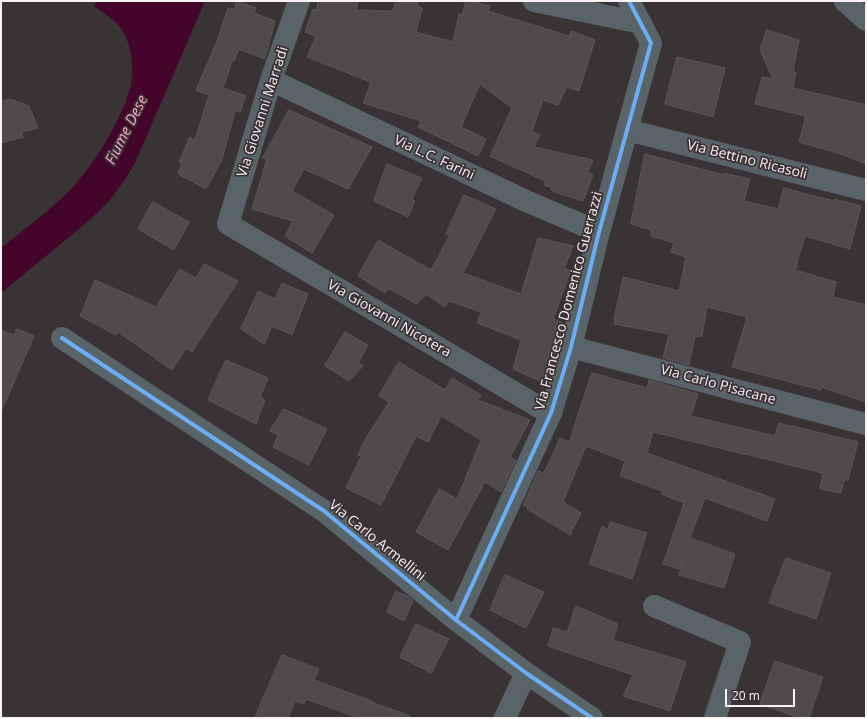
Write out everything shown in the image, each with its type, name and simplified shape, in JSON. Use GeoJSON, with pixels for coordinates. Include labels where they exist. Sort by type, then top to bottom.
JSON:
{"type":"FeatureCollection","features":[{"type":"Feature","properties":{"kind":"street","name":"Via Giovanni Marradi"},"geometry":{"type":"LineString","coordinates":[[228,224],[272,80],[299,1]]}},
{"type":"Feature","properties":{"kind":"street"},"geometry":{"type":"LineString","coordinates":[[534,1],[641,23]]}},
{"type":"Feature","properties":{"kind":"street"},"geometry":{"type":"LineString","coordinates":[[629,1],[641,23]]}},
{"type":"Feature","properties":{"kind":"street"},"geometry":{"type":"LineString","coordinates":[[845,1],[866,20]]}},
{"type":"Feature","properties":{"kind":"street","name":"Via Francesco Domenico Guerrazzi"},"geometry":{"type":"LineString","coordinates":[[456,620],[551,413],[571,346],[599,232],[651,43],[641,23]]}},
{"type":"Feature","properties":{"kind":"street","name":"Via L.C. Farini"},"geometry":{"type":"LineString","coordinates":[[272,80],[526,201],[599,232]]}},
{"type":"Feature","properties":{"kind":"street","name":"Via Bettino Ricasoli"},"geometry":{"type":"LineString","coordinates":[[627,130],[866,190]]}},
{"type":"Feature","properties":{"kind":"street","name":"Via Giovanni Nicotera"},"geometry":{"type":"LineString","coordinates":[[228,224],[551,413]]}},
{"type":"Feature","properties":{"kind":"street","name":"Via Carlo Armellini"},"geometry":{"type":"LineString","coordinates":[[62,338],[324,511],[456,620],[526,673],[592,718]]}},
{"type":"Feature","properties":{"kind":"street","name":"Via Carlo Pisacane"},"geometry":{"type":"LineString","coordinates":[[571,346],[866,424]]}},
{"type":"Feature","properties":{"kind":"street"},"geometry":{"type":"LineString","coordinates":[[654,606],[740,642],[716,718]]}},
{"type":"Feature","properties":{"kind":"street"},"geometry":{"type":"LineString","coordinates":[[505,718],[526,673]]}},
{"type":"Feature","properties":{"kind":"water","name":"Fiume Dese"},"geometry":{"type":"Polygon","coordinates":[[[97,1],[205,1],[135,163],[124,181],[109,201],[91,219],[1,293],[1,248],[55,204],[71,189],[89,168],[106,142],[126,101],[130,89],[132,65],[126,38],[116,22],[94,6],[97,1]]]}},
{"type":"Feature","properties":{"kind":"building"},"geometry":{"type":"Polygon","coordinates":[[[236,1],[256,8],[254,13],[275,21],[265,59],[239,49],[234,61],[232,61],[223,88],[246,96],[240,112],[235,111],[222,160],[206,189],[178,174],[182,163],[179,162],[190,137],[195,140],[209,95],[196,90],[217,41],[228,8],[235,9],[236,1]]]}},
{"type":"Feature","properties":{"kind":"building"},"geometry":{"type":"Polygon","coordinates":[[[319,1],[358,1],[356,10],[393,11],[396,1],[418,1],[417,6],[422,8],[416,32],[453,42],[459,13],[462,15],[466,1],[472,1],[490,6],[488,11],[569,36],[572,31],[595,40],[579,91],[567,87],[558,105],[543,100],[532,131],[540,135],[534,147],[593,160],[588,172],[593,175],[583,201],[552,191],[551,187],[544,185],[545,181],[490,156],[512,108],[480,84],[461,127],[486,139],[478,156],[418,127],[421,121],[363,103],[371,82],[307,57],[316,36],[305,32],[313,9],[316,10],[319,1]]]}},
{"type":"Feature","properties":{"kind":"building"},"geometry":{"type":"Polygon","coordinates":[[[767,30],[799,40],[793,72],[796,72],[793,88],[866,105],[866,164],[841,154],[799,142],[806,116],[755,104],[762,77],[773,79],[760,50],[767,30]]]}},
{"type":"Feature","properties":{"kind":"building"},"geometry":{"type":"Polygon","coordinates":[[[677,57],[725,68],[713,117],[665,104],[677,57]]]}},
{"type":"Feature","properties":{"kind":"building"},"geometry":{"type":"Polygon","coordinates":[[[10,99],[29,106],[38,128],[22,132],[23,137],[1,143],[1,102],[10,99]]]}},
{"type":"Feature","properties":{"kind":"building"},"geometry":{"type":"Polygon","coordinates":[[[289,110],[372,147],[348,189],[304,169],[292,191],[334,215],[312,253],[285,236],[293,221],[252,209],[267,159],[263,158],[289,110]]]}},
{"type":"Feature","properties":{"kind":"building"},"geometry":{"type":"Polygon","coordinates":[[[645,154],[724,175],[724,173],[750,179],[744,201],[778,209],[784,188],[834,201],[834,199],[861,206],[850,249],[805,236],[795,270],[836,282],[833,297],[866,305],[866,402],[821,387],[821,390],[732,367],[747,317],[707,307],[702,336],[695,337],[689,365],[663,358],[669,334],[614,324],[623,277],[679,291],[686,257],[671,252],[674,243],[651,236],[651,230],[631,224],[645,154]]]}},
{"type":"Feature","properties":{"kind":"building"},"geometry":{"type":"Polygon","coordinates":[[[387,164],[422,178],[412,199],[415,201],[408,217],[374,201],[387,164]]]}},
{"type":"Feature","properties":{"kind":"building"},"geometry":{"type":"Polygon","coordinates":[[[464,195],[496,209],[463,273],[521,294],[538,238],[573,246],[564,269],[571,270],[553,319],[564,323],[547,384],[513,369],[521,340],[477,323],[481,312],[449,301],[445,307],[426,294],[417,304],[388,288],[385,293],[358,276],[378,240],[431,270],[450,235],[446,234],[464,195]]]}},
{"type":"Feature","properties":{"kind":"building"},"geometry":{"type":"Polygon","coordinates":[[[153,202],[189,222],[174,250],[138,229],[153,202]]]}},
{"type":"Feature","properties":{"kind":"building"},"geometry":{"type":"Polygon","coordinates":[[[204,264],[238,281],[192,352],[186,348],[172,370],[118,332],[116,335],[80,316],[95,280],[156,307],[180,269],[196,278],[204,264]]]}},
{"type":"Feature","properties":{"kind":"building"},"geometry":{"type":"Polygon","coordinates":[[[282,283],[308,294],[292,335],[272,326],[264,344],[241,329],[258,291],[275,299],[282,283]]]}},
{"type":"Feature","properties":{"kind":"building"},"geometry":{"type":"Polygon","coordinates":[[[17,329],[34,336],[1,412],[1,330],[14,335],[17,329]]]}},
{"type":"Feature","properties":{"kind":"building"},"geometry":{"type":"Polygon","coordinates":[[[345,332],[368,345],[358,363],[363,366],[349,381],[325,366],[345,332]]]}},
{"type":"Feature","properties":{"kind":"building"},"geometry":{"type":"Polygon","coordinates":[[[226,360],[268,378],[260,397],[265,400],[256,424],[208,400],[226,360]]]}},
{"type":"Feature","properties":{"kind":"building"},"geometry":{"type":"Polygon","coordinates":[[[399,362],[445,390],[452,378],[481,395],[478,400],[530,420],[510,457],[516,460],[501,492],[485,482],[448,550],[416,532],[439,489],[457,499],[481,440],[441,416],[428,442],[416,436],[381,505],[346,488],[361,456],[358,455],[366,438],[389,402],[379,396],[399,362]]]}},
{"type":"Feature","properties":{"kind":"building"},"geometry":{"type":"Polygon","coordinates":[[[592,373],[647,388],[649,380],[698,394],[691,416],[775,436],[779,423],[858,442],[848,480],[844,480],[841,493],[820,489],[823,473],[653,432],[647,453],[775,499],[767,521],[705,498],[690,538],[735,554],[724,588],[679,575],[684,558],[679,569],[663,564],[684,503],[661,494],[662,491],[620,476],[625,461],[586,446],[563,502],[581,513],[570,535],[527,509],[528,508],[523,505],[538,471],[544,473],[560,438],[569,442],[592,373]]]}},
{"type":"Feature","properties":{"kind":"building"},"geometry":{"type":"Polygon","coordinates":[[[284,409],[327,429],[309,465],[273,447],[278,435],[270,431],[284,409]]]}},
{"type":"Feature","properties":{"kind":"building"},"geometry":{"type":"Polygon","coordinates":[[[610,522],[647,533],[632,579],[589,564],[602,526],[608,530],[610,522]]]}},
{"type":"Feature","properties":{"kind":"building"},"geometry":{"type":"Polygon","coordinates":[[[786,558],[831,573],[816,619],[769,603],[786,558]]]}},
{"type":"Feature","properties":{"kind":"building"},"geometry":{"type":"Polygon","coordinates":[[[505,575],[544,592],[526,628],[490,610],[505,575]]]}},
{"type":"Feature","properties":{"kind":"building"},"geometry":{"type":"Polygon","coordinates":[[[396,591],[409,597],[413,601],[404,621],[387,612],[396,591]]]}},
{"type":"Feature","properties":{"kind":"building"},"geometry":{"type":"Polygon","coordinates":[[[576,606],[618,624],[613,640],[686,662],[670,711],[623,696],[633,675],[548,646],[553,628],[567,632],[576,606]]]}},
{"type":"Feature","properties":{"kind":"building"},"geometry":{"type":"Polygon","coordinates":[[[416,624],[449,639],[431,673],[400,657],[416,624]]]}},
{"type":"Feature","properties":{"kind":"building"},"geometry":{"type":"Polygon","coordinates":[[[282,655],[319,669],[314,680],[410,716],[410,718],[359,718],[306,699],[304,704],[295,701],[288,718],[255,718],[282,655]]]}},
{"type":"Feature","properties":{"kind":"building"},"geometry":{"type":"Polygon","coordinates":[[[775,661],[823,677],[809,718],[800,718],[760,704],[775,661]]]}},
{"type":"Feature","properties":{"kind":"cycle path"},"geometry":{"type":"LineString","coordinates":[[456,620],[551,413],[571,347],[599,232],[651,43],[629,1]]}},
{"type":"Feature","properties":{"kind":"cycle path"},"geometry":{"type":"LineString","coordinates":[[62,338],[324,511],[456,620],[526,673],[592,718]]}}]}
